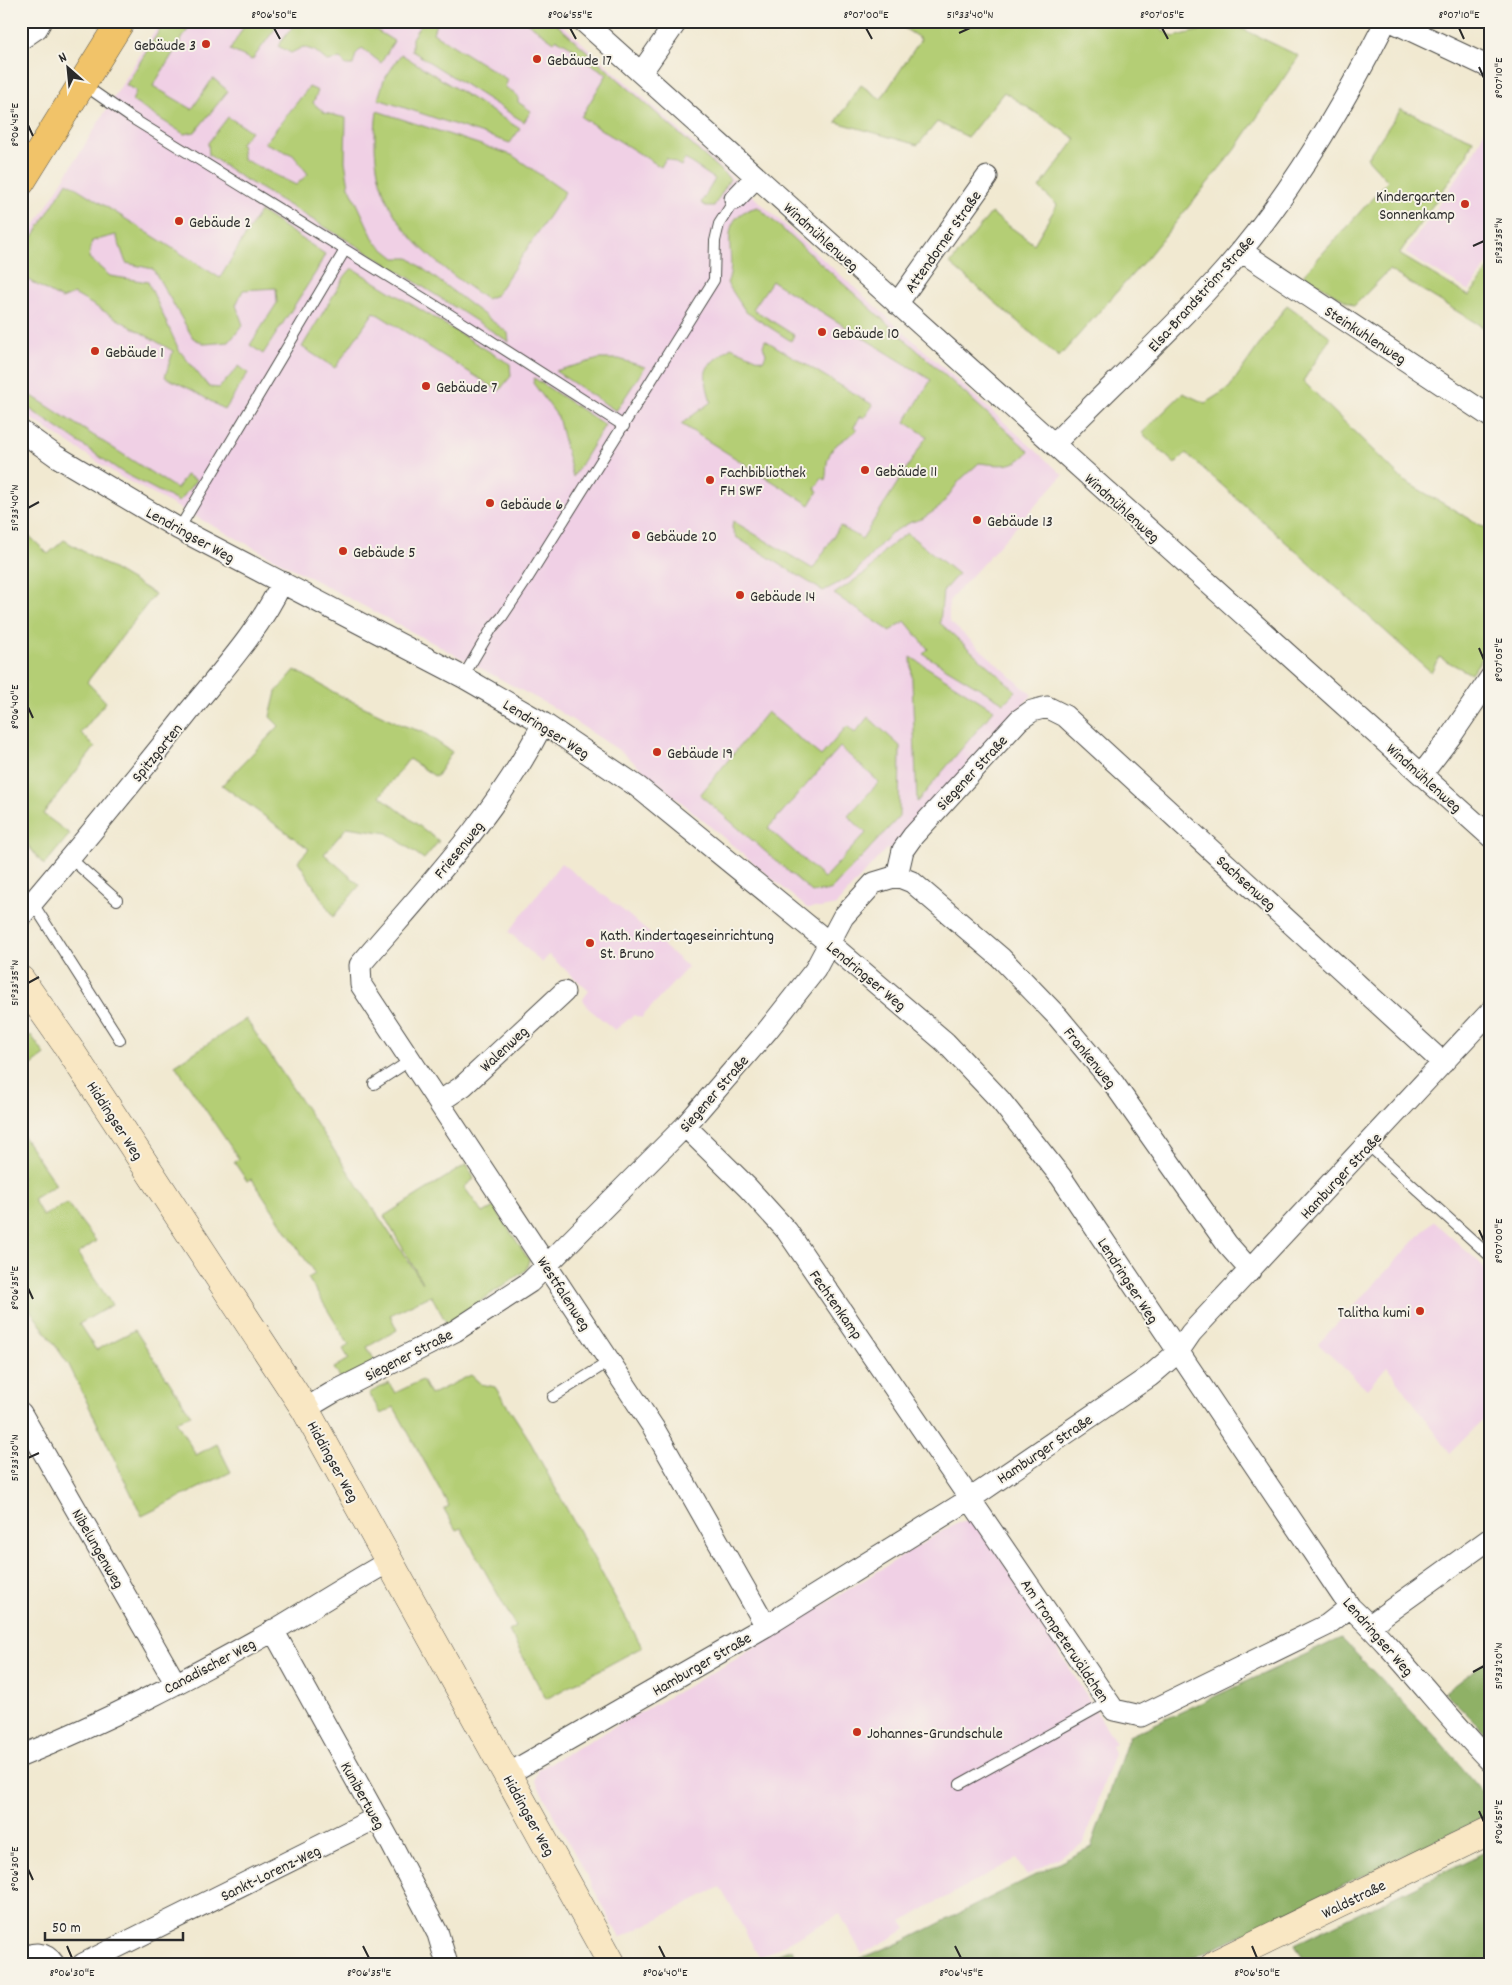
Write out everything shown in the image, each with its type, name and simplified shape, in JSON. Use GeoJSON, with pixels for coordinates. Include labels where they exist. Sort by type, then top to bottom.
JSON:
{"type":"FeatureCollection","features":[{"type":"Feature","properties":{"kind":"main road"},"geometry":{"type":"LineString","coordinates":[[21,182],[121,21]]}},
{"type":"Feature","properties":{"kind":"main road","name":"Hiddingser Weg"},"geometry":{"type":"LineString","coordinates":[[21,980],[68,1046],[305,1409],[612,1964]]}},
{"type":"Feature","properties":{"kind":"main road","name":"Waldstraße"},"geometry":{"type":"LineString","coordinates":[[1216,1964],[1491,1830]]}},
{"type":"Feature","properties":{"kind":"street"},"geometry":{"type":"LineString","coordinates":[[21,39],[38,28],[41,21]]}},
{"type":"Feature","properties":{"kind":"street","name":"Windmühlenweg"},"geometry":{"type":"LineString","coordinates":[[583,21],[1491,837]]}},
{"type":"Feature","properties":{"kind":"street"},"geometry":{"type":"LineString","coordinates":[[641,73],[677,21]]}},
{"type":"Feature","properties":{"kind":"street","name":"Elsa-Brandström-Straße"},"geometry":{"type":"LineString","coordinates":[[1054,444],[1154,346],[1241,251],[1321,138],[1350,92],[1386,21]]}},
{"type":"Feature","properties":{"kind":"street"},"geometry":{"type":"LineString","coordinates":[[1391,21],[1491,68]]}},
{"type":"Feature","properties":{"kind":"street"},"geometry":{"type":"LineString","coordinates":[[735,199],[756,177]]}},
{"type":"Feature","properties":{"kind":"street","name":"Attendorner Straße"},"geometry":{"type":"LineString","coordinates":[[897,304],[987,177]]}},
{"type":"Feature","properties":{"kind":"street","name":"Steinkuhlenweg"},"geometry":{"type":"LineString","coordinates":[[1241,251],[1491,417]]}},
{"type":"Feature","properties":{"kind":"street","name":"Lendringser Weg"},"geometry":{"type":"LineString","coordinates":[[21,431],[56,456],[179,529],[463,677],[543,723],[638,787],[830,943],[945,1042],[1000,1100],[1061,1177],[1178,1352],[1198,1378],[1350,1607],[1370,1625],[1456,1725],[1491,1762]]}},
{"type":"Feature","properties":{"kind":"street","name":"Spitzgarten"},"geometry":{"type":"LineString","coordinates":[[27,909],[102,820],[271,607],[282,582]]}},
{"type":"Feature","properties":{"kind":"street"},"geometry":{"type":"LineString","coordinates":[[1422,774],[1451,736],[1491,677]]}},
{"type":"Feature","properties":{"kind":"street","name":"Siegener Straße"},"geometry":{"type":"LineString","coordinates":[[305,1409],[332,1393],[455,1332],[530,1282],[547,1266],[685,1126],[767,1031],[814,970],[843,916],[874,883],[897,876],[903,850],[913,836],[1019,720],[1032,711],[1047,707]]}},
{"type":"Feature","properties":{"kind":"street","name":"Sachsenweg"},"geometry":{"type":"LineString","coordinates":[[1047,707],[1065,716],[1443,1063]]}},
{"type":"Feature","properties":{"kind":"street","name":"Friesenweg"},"geometry":{"type":"LineString","coordinates":[[360,965],[472,834],[530,748],[543,723]]}},
{"type":"Feature","properties":{"kind":"street","name":"Frankenweg"},"geometry":{"type":"LineString","coordinates":[[897,876],[912,882],[1001,958],[1058,1017],[1114,1084],[1227,1244],[1251,1271]]}},
{"type":"Feature","properties":{"kind":"street","name":"Westfalenweg"},"geometry":{"type":"LineString","coordinates":[[360,965],[361,985],[653,1427],[766,1626]]}},
{"type":"Feature","properties":{"kind":"street","name":"Walenweg"},"geometry":{"type":"LineString","coordinates":[[439,1102],[463,1086],[564,992]]}},
{"type":"Feature","properties":{"kind":"street","name":"Hamburger Straße"},"geometry":{"type":"LineString","coordinates":[[508,1774],[766,1626],[970,1499],[1150,1376],[1178,1352],[1191,1333],[1251,1271],[1491,1011]]}},
{"type":"Feature","properties":{"kind":"street","name":"Fechtenkamp"},"geometry":{"type":"LineString","coordinates":[[685,1126],[741,1181],[787,1231],[970,1499]]}},
{"type":"Feature","properties":{"kind":"street","name":"Nibelungenweg"},"geometry":{"type":"LineString","coordinates":[[21,1413],[176,1684]]}},
{"type":"Feature","properties":{"kind":"street","name":"Am Trompeterwäldchen"},"geometry":{"type":"LineString","coordinates":[[970,1499],[1114,1710],[1141,1716],[1327,1625],[1350,1607]]}},
{"type":"Feature","properties":{"kind":"street"},"geometry":{"type":"LineString","coordinates":[[1370,1625],[1491,1538]]}},
{"type":"Feature","properties":{"kind":"street","name":"Canadischer Weg"},"geometry":{"type":"LineString","coordinates":[[21,1756],[98,1723],[176,1684],[273,1630],[390,1561]]}},
{"type":"Feature","properties":{"kind":"street","name":"Kunibertweg"},"geometry":{"type":"LineString","coordinates":[[273,1630],[392,1844],[438,1934],[448,1964]]}},
{"type":"Feature","properties":{"kind":"street","name":"Sankt-Lorenz-Weg"},"geometry":{"type":"LineString","coordinates":[[83,1964],[376,1818]]}},
{"type":"Feature","properties":{"kind":"street"},"geometry":{"type":"LineString","coordinates":[[21,1960],[37,1953],[45,1955],[54,1964]]}},
{"type":"Feature","properties":{"kind":"lane"},"geometry":{"type":"LineString","coordinates":[[82,84],[624,426]]}},
{"type":"Feature","properties":{"kind":"lane"},"geometry":{"type":"LineString","coordinates":[[463,677],[492,628],[502,618],[624,426],[714,280],[716,241],[720,224],[735,199]]}},
{"type":"Feature","properties":{"kind":"lane"},"geometry":{"type":"LineString","coordinates":[[179,529],[345,250]]}},
{"type":"Feature","properties":{"kind":"lane"},"geometry":{"type":"LineString","coordinates":[[70,858],[117,900]]}},
{"type":"Feature","properties":{"kind":"lane"},"geometry":{"type":"LineString","coordinates":[[27,909],[120,1040]]}},
{"type":"Feature","properties":{"kind":"lane"},"geometry":{"type":"LineString","coordinates":[[374,1084],[411,1060]]}},
{"type":"Feature","properties":{"kind":"lane"},"geometry":{"type":"LineString","coordinates":[[1368,1145],[1491,1257]]}},
{"type":"Feature","properties":{"kind":"lane"},"geometry":{"type":"LineString","coordinates":[[553,1397],[610,1361]]}},
{"type":"Feature","properties":{"kind":"lane"},"geometry":{"type":"LineString","coordinates":[[960,1784],[1108,1702]]}},
{"type":"Feature","properties":{"kind":"shaded area"},"geometry":{"type":"Polygon","coordinates":[[[161,21],[558,21],[1063,475],[949,601],[949,621],[1032,695],[892,850],[886,849],[836,905],[807,908],[623,753],[551,706],[121,477],[21,412],[21,248],[161,21]]]}},
{"type":"Feature","properties":{"kind":"shaded area","name":"Kindergarten Sonnenkamp"},"geometry":{"type":"Polygon","coordinates":[[[1491,117],[1491,259],[1469,291],[1405,253],[1473,155],[1491,117]]]}},
{"type":"Feature","properties":{"kind":"shaded area","name":"Kath. Kindertageseinrichtung St. Bruno"},"geometry":{"type":"Polygon","coordinates":[[[561,863],[625,912],[688,967],[641,1018],[634,1015],[615,1030],[588,1008],[583,999],[589,991],[549,955],[542,963],[509,932],[561,863]]]}},
{"type":"Feature","properties":{"kind":"shaded area","name":"Talitha kumi"},"geometry":{"type":"Polygon","coordinates":[[[1433,1221],[1480,1263],[1491,1278],[1491,1412],[1450,1453],[1387,1366],[1367,1389],[1318,1344],[1433,1221]]]}},
{"type":"Feature","properties":{"kind":"shaded area","name":"Johannes-Grundschule"},"geometry":{"type":"Polygon","coordinates":[[[969,1521],[984,1531],[1116,1743],[1111,1746],[1114,1753],[1084,1843],[1027,1876],[1016,1859],[902,1921],[907,1929],[862,1954],[840,1914],[760,1958],[720,1887],[620,1938],[535,1780],[539,1769],[733,1661],[954,1524],[969,1521]]]}},
{"type":"Feature","properties":{"kind":"green space"},"geometry":{"type":"Polygon","coordinates":[[[165,21],[193,21],[153,86],[192,109],[213,78],[228,91],[195,132],[184,134],[132,101],[136,91],[126,85],[165,21]]]}},
{"type":"Feature","properties":{"kind":"green space"},"geometry":{"type":"Polygon","coordinates":[[[247,21],[281,21],[252,60],[230,50],[247,21]]]}},
{"type":"Feature","properties":{"kind":"green space"},"geometry":{"type":"Polygon","coordinates":[[[297,21],[361,21],[394,41],[381,63],[362,48],[356,54],[353,65],[346,65],[340,59],[327,61],[315,51],[303,47],[291,53],[278,46],[297,21]]]}},
{"type":"Feature","properties":{"kind":"green space"},"geometry":{"type":"Polygon","coordinates":[[[423,21],[437,21],[433,33],[508,80],[505,87],[518,96],[518,102],[531,111],[524,122],[412,51],[412,38],[423,21]]]}},
{"type":"Feature","properties":{"kind":"green space"},"geometry":{"type":"Polygon","coordinates":[[[525,21],[553,21],[730,179],[714,206],[706,206],[701,203],[715,179],[685,159],[681,166],[666,158],[661,167],[581,117],[607,74],[572,52],[573,48],[557,39],[554,42],[525,21]]]}},
{"type":"Feature","properties":{"kind":"green space"},"geometry":{"type":"Polygon","coordinates":[[[893,21],[1150,21],[1173,37],[1230,23],[1299,56],[1236,148],[1147,258],[1059,357],[950,264],[991,213],[1034,244],[1057,205],[1039,188],[1076,139],[1004,92],[968,137],[937,122],[918,145],[836,122],[861,85],[881,99],[921,39],[893,21]]]}},
{"type":"Feature","properties":{"kind":"green space"},"geometry":{"type":"Polygon","coordinates":[[[401,54],[520,129],[510,143],[378,99],[384,80],[401,54]]]}},
{"type":"Feature","properties":{"kind":"green space"},"geometry":{"type":"Polygon","coordinates":[[[309,87],[318,91],[313,103],[325,113],[346,118],[345,161],[349,186],[375,242],[395,258],[409,258],[508,333],[509,342],[392,267],[241,177],[209,155],[208,143],[228,117],[251,131],[241,143],[243,159],[296,185],[308,174],[293,155],[265,143],[309,87]]]}},
{"type":"Feature","properties":{"kind":"green space"},"geometry":{"type":"Polygon","coordinates":[[[1401,109],[1473,140],[1466,157],[1399,254],[1469,296],[1491,266],[1491,332],[1389,270],[1354,306],[1303,275],[1388,181],[1367,158],[1401,109]]]}},
{"type":"Feature","properties":{"kind":"green space"},"geometry":{"type":"Polygon","coordinates":[[[377,111],[512,155],[565,192],[496,295],[486,299],[460,281],[416,243],[400,222],[387,199],[378,174],[375,145],[377,111]]]}},
{"type":"Feature","properties":{"kind":"green space"},"geometry":{"type":"Polygon","coordinates":[[[67,182],[220,278],[260,211],[325,254],[316,272],[263,354],[250,345],[277,303],[276,288],[243,290],[236,305],[243,325],[229,342],[205,344],[193,338],[153,269],[126,263],[116,235],[92,241],[89,258],[110,276],[148,282],[179,350],[209,387],[219,388],[239,366],[248,373],[225,410],[192,390],[165,377],[173,351],[74,294],[62,299],[28,280],[21,290],[21,256],[67,182]]]}},
{"type":"Feature","properties":{"kind":"green space"},"geometry":{"type":"Polygon","coordinates":[[[758,207],[1029,451],[1024,457],[1013,463],[1000,465],[979,463],[960,480],[940,507],[922,519],[911,522],[891,533],[852,576],[823,591],[736,537],[732,528],[733,521],[813,569],[840,526],[862,539],[927,436],[905,422],[931,380],[772,281],[753,309],[794,335],[791,341],[746,312],[727,283],[731,262],[731,229],[735,219],[744,212],[758,207]]]}},
{"type":"Feature","properties":{"kind":"green space"},"geometry":{"type":"Polygon","coordinates":[[[352,268],[510,364],[511,376],[499,391],[374,312],[335,368],[302,347],[345,276],[352,268]]]}},
{"type":"Feature","properties":{"kind":"green space"},"geometry":{"type":"Polygon","coordinates":[[[1287,305],[1331,337],[1303,381],[1404,481],[1491,531],[1491,646],[1471,674],[1439,657],[1431,672],[1186,453],[1175,464],[1142,433],[1183,393],[1205,403],[1229,388],[1287,305]]]}},
{"type":"Feature","properties":{"kind":"green space"},"geometry":{"type":"Polygon","coordinates":[[[765,340],[873,405],[864,418],[861,416],[854,427],[857,430],[835,446],[829,456],[825,480],[822,478],[815,489],[818,491],[810,505],[681,424],[711,402],[706,375],[707,369],[715,360],[731,347],[763,361],[766,354],[763,346],[765,340]]]}},
{"type":"Feature","properties":{"kind":"green space"},"geometry":{"type":"Polygon","coordinates":[[[599,359],[619,359],[645,367],[616,411],[555,371],[599,359]]]}},
{"type":"Feature","properties":{"kind":"green space"},"geometry":{"type":"Polygon","coordinates":[[[534,378],[605,425],[573,477],[558,417],[533,383],[534,378]]]}},
{"type":"Feature","properties":{"kind":"green space"},"geometry":{"type":"Polygon","coordinates":[[[21,389],[177,489],[186,475],[196,480],[179,502],[122,472],[21,403],[21,389]]]}},
{"type":"Feature","properties":{"kind":"green space"},"geometry":{"type":"Polygon","coordinates":[[[21,528],[48,554],[64,540],[155,594],[87,682],[106,702],[81,733],[95,747],[43,814],[70,834],[44,865],[21,837],[21,528]]]}},
{"type":"Feature","properties":{"kind":"green space"},"geometry":{"type":"Polygon","coordinates":[[[907,533],[958,574],[943,591],[940,623],[1016,691],[1004,703],[923,654],[928,649],[905,621],[890,631],[834,594],[868,571],[885,550],[907,533]]]}},
{"type":"Feature","properties":{"kind":"green space"},"geometry":{"type":"Polygon","coordinates":[[[911,657],[994,710],[917,802],[911,657]]]}},
{"type":"Feature","properties":{"kind":"green space"},"geometry":{"type":"Polygon","coordinates":[[[295,670],[337,694],[402,725],[423,732],[452,752],[436,777],[409,759],[380,796],[439,841],[424,859],[388,833],[347,827],[324,854],[360,885],[333,917],[298,861],[309,849],[222,785],[279,726],[270,717],[276,692],[295,670]]]}},
{"type":"Feature","properties":{"kind":"green space"},"geometry":{"type":"Polygon","coordinates":[[[767,712],[821,756],[847,726],[855,733],[868,717],[900,746],[899,817],[830,891],[812,892],[700,795],[767,712]],[[840,747],[768,828],[824,878],[866,833],[848,816],[879,782],[840,747]]]}},
{"type":"Feature","properties":{"kind":"green space"},"geometry":{"type":"Polygon","coordinates":[[[246,1019],[423,1283],[384,1216],[467,1164],[474,1179],[464,1187],[483,1213],[494,1207],[529,1260],[526,1270],[447,1324],[431,1295],[390,1315],[397,1330],[367,1347],[378,1366],[344,1384],[334,1368],[349,1359],[343,1349],[349,1345],[308,1278],[315,1274],[252,1179],[247,1181],[234,1162],[239,1159],[175,1065],[246,1019]]]}},
{"type":"Feature","properties":{"kind":"green space"},"geometry":{"type":"Polygon","coordinates":[[[31,1035],[45,1055],[21,1073],[21,1043],[31,1035]]]}},
{"type":"Feature","properties":{"kind":"green space"},"geometry":{"type":"Polygon","coordinates":[[[21,1133],[56,1185],[33,1199],[43,1216],[67,1203],[96,1241],[78,1254],[112,1305],[79,1324],[96,1350],[135,1330],[191,1415],[176,1421],[196,1455],[217,1444],[231,1472],[142,1516],[69,1365],[21,1297],[21,1133]]]}},
{"type":"Feature","properties":{"kind":"green space"},"geometry":{"type":"Polygon","coordinates":[[[471,1375],[481,1384],[495,1387],[527,1436],[642,1647],[546,1699],[509,1631],[516,1627],[461,1528],[456,1530],[444,1509],[449,1506],[394,1407],[381,1414],[369,1393],[389,1383],[395,1393],[422,1380],[430,1395],[471,1375]]]}},
{"type":"Feature","properties":{"kind":"green space"},"geometry":{"type":"Polygon","coordinates":[[[1341,1638],[1437,1738],[1491,1802],[1491,1814],[1181,1964],[846,1964],[904,1941],[1091,1847],[1129,1736],[1341,1638]]]}},
{"type":"Feature","properties":{"kind":"green space"},"geometry":{"type":"Polygon","coordinates":[[[1491,1657],[1491,1738],[1445,1692],[1491,1657]]]}},
{"type":"Feature","properties":{"kind":"green space"},"geometry":{"type":"Polygon","coordinates":[[[1491,1849],[1491,1964],[1306,1964],[1295,1944],[1491,1849]]]}},
{"type":"Feature","properties":{"kind":"green space"},"geometry":{"type":"Polygon","coordinates":[[[792,1949],[798,1964],[752,1964],[792,1949]]]}},
{"type":"Feature","properties":{"kind":"place","name":"Gebäude 3"},"geometry":{"type":"Point","coordinates":[206,44]}},
{"type":"Feature","properties":{"kind":"place","name":"Gebäude 17"},"geometry":{"type":"Point","coordinates":[537,59]}},
{"type":"Feature","properties":{"kind":"place","name":"Kindergarten Sonnenkamp"},"geometry":{"type":"Point","coordinates":[1465,204]}},
{"type":"Feature","properties":{"kind":"place","name":"Gebäude 2"},"geometry":{"type":"Point","coordinates":[179,221]}},
{"type":"Feature","properties":{"kind":"place","name":"Gebäude 10"},"geometry":{"type":"Point","coordinates":[822,332]}},
{"type":"Feature","properties":{"kind":"place","name":"Gebäude 1"},"geometry":{"type":"Point","coordinates":[95,351]}},
{"type":"Feature","properties":{"kind":"place","name":"Gebäude 7"},"geometry":{"type":"Point","coordinates":[426,386]}},
{"type":"Feature","properties":{"kind":"place","name":"Gebäude 11"},"geometry":{"type":"Point","coordinates":[865,470]}},
{"type":"Feature","properties":{"kind":"place","name":"Fachbibliothek FH SWF"},"geometry":{"type":"Point","coordinates":[710,480]}},
{"type":"Feature","properties":{"kind":"place","name":"Gebäude 6"},"geometry":{"type":"Point","coordinates":[490,503]}},
{"type":"Feature","properties":{"kind":"place","name":"Gebäude 13"},"geometry":{"type":"Point","coordinates":[977,520]}},
{"type":"Feature","properties":{"kind":"place","name":"Gebäude 20"},"geometry":{"type":"Point","coordinates":[636,535]}},
{"type":"Feature","properties":{"kind":"place","name":"Gebäude 5"},"geometry":{"type":"Point","coordinates":[343,551]}},
{"type":"Feature","properties":{"kind":"place","name":"Gebäude 14"},"geometry":{"type":"Point","coordinates":[740,595]}},
{"type":"Feature","properties":{"kind":"place","name":"Gebäude 19"},"geometry":{"type":"Point","coordinates":[657,752]}},
{"type":"Feature","properties":{"kind":"place","name":"Kath. Kindertageseinrichtung St. Bruno"},"geometry":{"type":"Point","coordinates":[590,943]}},
{"type":"Feature","properties":{"kind":"place","name":"Talitha kumi"},"geometry":{"type":"Point","coordinates":[1420,1311]}},
{"type":"Feature","properties":{"kind":"place","name":"Johannes-Grundschule"},"geometry":{"type":"Point","coordinates":[857,1732]}}]}
